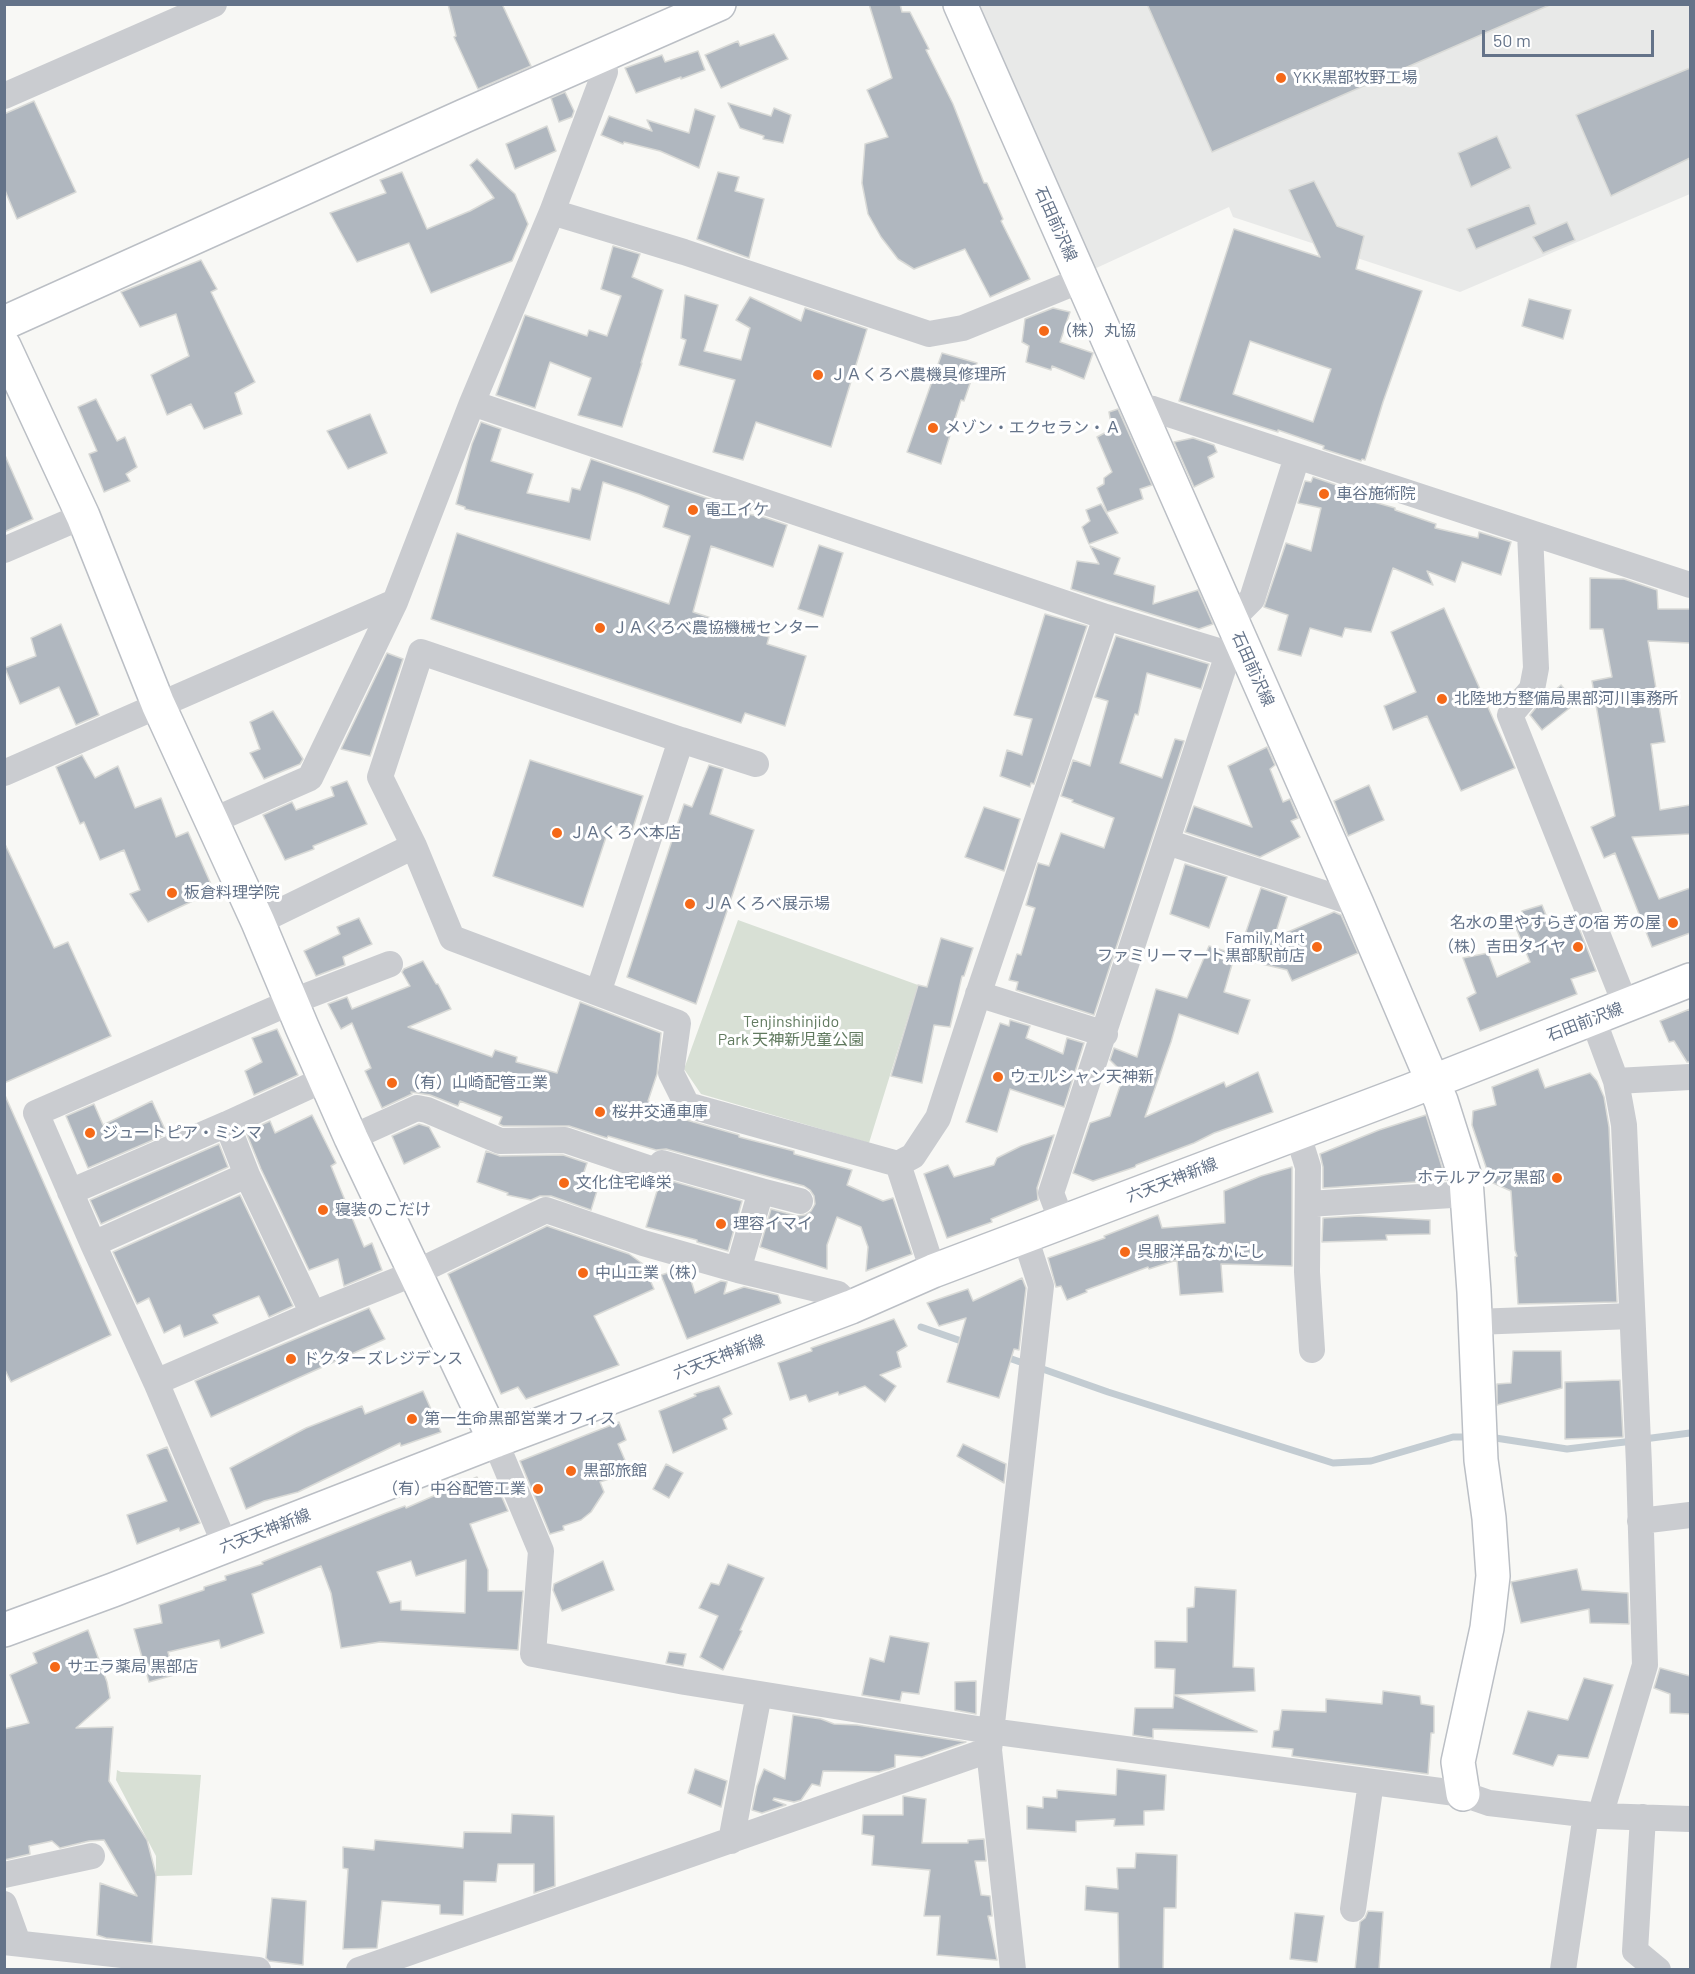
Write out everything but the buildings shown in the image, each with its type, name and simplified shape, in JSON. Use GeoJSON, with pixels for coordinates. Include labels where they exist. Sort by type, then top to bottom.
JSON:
{"type":"FeatureCollection","features":[{"type":"Feature","properties":{"kind":"main road"},"geometry":{"type":"LineString","coordinates":[[4,323],[719,4]]}},
{"type":"Feature","properties":{"kind":"main road","name":"石田前沢線"},"geometry":{"type":"LineString","coordinates":[[960,4],[1137,407],[1234,640],[1357,904],[1432,1080],[1690,980]]}},
{"type":"Feature","properties":{"kind":"main road"},"geometry":{"type":"LineString","coordinates":[[4,346],[83,516],[158,704],[258,922],[351,1138],[495,1441]]}},
{"type":"Feature","properties":{"kind":"main road"},"geometry":{"type":"LineString","coordinates":[[1432,1080],[1459,1157],[1468,1194],[1480,1460],[1489,1518],[1494,1576],[1487,1628],[1458,1762],[1463,1794]]}},
{"type":"Feature","properties":{"kind":"main road","name":"六天天神新線"},"geometry":{"type":"LineString","coordinates":[[4,1630],[851,1307],[933,1271],[1432,1080]]}},
{"type":"Feature","properties":{"kind":"street"},"geometry":{"type":"LineString","coordinates":[[4,96],[214,4]]}},
{"type":"Feature","properties":{"kind":"street"},"geometry":{"type":"LineString","coordinates":[[212,821],[310,778],[395,602],[472,403],[552,212],[605,72],[603,57]]}},
{"type":"Feature","properties":{"kind":"street"},"geometry":{"type":"LineString","coordinates":[[552,212],[684,252],[929,334],[963,328],[1081,280]]}},
{"type":"Feature","properties":{"kind":"street"},"geometry":{"type":"LineString","coordinates":[[472,403],[1106,617],[1234,640]]}},
{"type":"Feature","properties":{"kind":"street"},"geometry":{"type":"LineString","coordinates":[[1137,407],[1153,409],[1690,585]]}},
{"type":"Feature","properties":{"kind":"street"},"geometry":{"type":"LineString","coordinates":[[1062,1222],[1051,1193],[1234,640],[1252,599],[1297,457]]}},
{"type":"Feature","properties":{"kind":"street"},"geometry":{"type":"LineString","coordinates":[[4,550],[83,516]]}},
{"type":"Feature","properties":{"kind":"street"},"geometry":{"type":"LineString","coordinates":[[1530,533],[1536,669],[1532,689],[1510,715],[1626,1006]]}},
{"type":"Feature","properties":{"kind":"street"},"geometry":{"type":"LineString","coordinates":[[4,773],[395,602]]}},
{"type":"Feature","properties":{"kind":"street"},"geometry":{"type":"LineString","coordinates":[[756,764],[421,652],[380,777],[414,846],[452,938],[678,1023],[671,1073],[687,1105],[898,1164],[913,1156],[938,1118],[1106,617]]}},
{"type":"Feature","properties":{"kind":"street"},"geometry":{"type":"LineString","coordinates":[[598,993],[681,740]]}},
{"type":"Feature","properties":{"kind":"street"},"geometry":{"type":"LineString","coordinates":[[1167,842],[1357,904]]}},
{"type":"Feature","properties":{"kind":"street"},"geometry":{"type":"LineString","coordinates":[[258,922],[414,846]]}},
{"type":"Feature","properties":{"kind":"street"},"geometry":{"type":"LineString","coordinates":[[226,1547],[156,1382],[36,1113],[291,1002],[390,964]]}},
{"type":"Feature","properties":{"kind":"street"},"geometry":{"type":"LineString","coordinates":[[978,994],[1105,1034]]}},
{"type":"Feature","properties":{"kind":"street"},"geometry":{"type":"LineString","coordinates":[[1563,1970],[1593,1815],[1645,1665],[1624,1125],[1616,1081],[1593,1019]]}},
{"type":"Feature","properties":{"kind":"street"},"geometry":{"type":"LineString","coordinates":[[1616,1081],[1690,1077]]}},
{"type":"Feature","properties":{"kind":"street"},"geometry":{"type":"LineString","coordinates":[[70,1192],[325,1079]]}},
{"type":"Feature","properties":{"kind":"street"},"geometry":{"type":"LineString","coordinates":[[351,1138],[417,1108],[427,1110],[500,1141],[565,1140],[655,1166],[800,1201]]}},
{"type":"Feature","properties":{"kind":"street"},"geometry":{"type":"LineString","coordinates":[[227,1124],[247,1175],[312,1314]]}},
{"type":"Feature","properties":{"kind":"street"},"geometry":{"type":"LineString","coordinates":[[1297,1132],[1308,1167],[1307,1272],[1312,1350]]}},
{"type":"Feature","properties":{"kind":"street"},"geometry":{"type":"LineString","coordinates":[[898,1164],[933,1271]]}},
{"type":"Feature","properties":{"kind":"street"},"geometry":{"type":"LineString","coordinates":[[93,1244],[247,1175]]}},
{"type":"Feature","properties":{"kind":"street"},"geometry":{"type":"LineString","coordinates":[[738,1270],[761,1191]]}},
{"type":"Feature","properties":{"kind":"street"},"geometry":{"type":"LineString","coordinates":[[1308,1204],[1468,1194]]}},
{"type":"Feature","properties":{"kind":"street"},"geometry":{"type":"LineString","coordinates":[[156,1382],[312,1314],[415,1273],[546,1210],[643,1243],[738,1270],[838,1294],[851,1307]]}},
{"type":"Feature","properties":{"kind":"street"},"geometry":{"type":"LineString","coordinates":[[1013,1970],[990,1741],[1041,1286],[1025,1237]]}},
{"type":"Feature","properties":{"kind":"street"},"geometry":{"type":"LineString","coordinates":[[1475,1322],[1632,1316]]}},
{"type":"Feature","properties":{"kind":"street"},"geometry":{"type":"LineString","coordinates":[[495,1441],[542,1551],[533,1654],[759,1694],[990,1741],[1371,1782],[1463,1794],[1489,1803],[1593,1815],[1690,1819]]}},
{"type":"Feature","properties":{"kind":"street"},"geometry":{"type":"LineString","coordinates":[[1640,1521],[1690,1515]]}},
{"type":"Feature","properties":{"kind":"street"},"geometry":{"type":"LineString","coordinates":[[731,1841],[759,1694]]}},
{"type":"Feature","properties":{"kind":"street"},"geometry":{"type":"LineString","coordinates":[[359,1970],[731,1841],[990,1741]]}},
{"type":"Feature","properties":{"kind":"street"},"geometry":{"type":"LineString","coordinates":[[1353,1909],[1371,1782]]}},
{"type":"Feature","properties":{"kind":"street"},"geometry":{"type":"LineString","coordinates":[[1643,1817],[1635,1952],[1658,1970]]}},
{"type":"Feature","properties":{"kind":"street"},"geometry":{"type":"LineString","coordinates":[[4,1875],[92,1856]]}},
{"type":"Feature","properties":{"kind":"street"},"geometry":{"type":"LineString","coordinates":[[4,1904],[11,1942],[105,1961],[258,1970]]}},
{"type":"Feature","properties":{"kind":"shaded area"},"geometry":{"type":"Polygon","coordinates":[[[978,5],[1690,5],[1690,194],[1460,292],[1233,217],[1229,207],[1092,270],[978,5]]]}},
{"type":"Feature","properties":{"kind":"green space","name":"Tenjinshinjido Park 天神新児童公園"},"geometry":{"type":"Polygon","coordinates":[[[738,920],[918,985],[869,1143],[701,1094],[684,1069],[738,920]]]}},
{"type":"Feature","properties":{"kind":"green space"},"geometry":{"type":"Polygon","coordinates":[[[117,1770],[201,1775],[192,1875],[156,1876],[156,1856],[116,1780],[117,1770]]]}},
{"type":"Feature","properties":{"kind":"waterway"},"geometry":{"type":"LineString","coordinates":[[921,1327],[967,1343]]}},
{"type":"Feature","properties":{"kind":"waterway"},"geometry":{"type":"LineString","coordinates":[[1003,1356],[1026,1364]]}},
{"type":"Feature","properties":{"kind":"waterway"},"geometry":{"type":"LineString","coordinates":[[1037,1367],[1108,1392],[1333,1463],[1371,1461],[1453,1437],[1472,1437]]}},
{"type":"Feature","properties":{"kind":"waterway"},"geometry":{"type":"LineString","coordinates":[[1644,1439],[1690,1433]]}},
{"type":"Feature","properties":{"kind":"waterway"},"geometry":{"type":"LineString","coordinates":[[1489,1437],[1567,1449],[1633,1441]]}},
{"type":"Feature","properties":{"kind":"place","name":"YKK黒部牧野工場"},"geometry":{"type":"Point","coordinates":[1281,78]}},
{"type":"Feature","properties":{"kind":"place","name":"（株）丸協"},"geometry":{"type":"Point","coordinates":[1044,331]}},
{"type":"Feature","properties":{"kind":"place","name":"ＪＡくろべ農機具修理所"},"geometry":{"type":"Point","coordinates":[818,375]}},
{"type":"Feature","properties":{"kind":"place","name":"メゾン・エクセラン・Ａ"},"geometry":{"type":"Point","coordinates":[933,428]}},
{"type":"Feature","properties":{"kind":"place","name":"車谷施術院"},"geometry":{"type":"Point","coordinates":[1324,494]}},
{"type":"Feature","properties":{"kind":"place","name":"電工イケ"},"geometry":{"type":"Point","coordinates":[693,510]}},
{"type":"Feature","properties":{"kind":"place","name":"ＪＡくろべ農協機械センター"},"geometry":{"type":"Point","coordinates":[600,628]}},
{"type":"Feature","properties":{"kind":"place","name":"北陸地方整備局黒部河川事務所"},"geometry":{"type":"Point","coordinates":[1442,699]}},
{"type":"Feature","properties":{"kind":"place","name":"ＪＡくろべ本店"},"geometry":{"type":"Point","coordinates":[557,833]}},
{"type":"Feature","properties":{"kind":"place","name":"板倉料理学院"},"geometry":{"type":"Point","coordinates":[172,893]}},
{"type":"Feature","properties":{"kind":"place","name":"ＪＡくろべ展示場"},"geometry":{"type":"Point","coordinates":[690,904]}},
{"type":"Feature","properties":{"kind":"place","name":"名水の里やすらぎの宿 芳の屋"},"geometry":{"type":"Point","coordinates":[1673,923]}},
{"type":"Feature","properties":{"kind":"place","name":"Family Mart ファミリーマート黒部駅前店"},"geometry":{"type":"Point","coordinates":[1317,947]}},
{"type":"Feature","properties":{"kind":"place","name":"（株）吉田タイヤ"},"geometry":{"type":"Point","coordinates":[1578,947]}},
{"type":"Feature","properties":{"kind":"place","name":"ウェルシャン天神新"},"geometry":{"type":"Point","coordinates":[998,1077]}},
{"type":"Feature","properties":{"kind":"place","name":"（有）山崎配管工業"},"geometry":{"type":"Point","coordinates":[392,1083]}},
{"type":"Feature","properties":{"kind":"place","name":"桜井交通車庫"},"geometry":{"type":"Point","coordinates":[600,1112]}},
{"type":"Feature","properties":{"kind":"place","name":"ジュートピア・ミシマ"},"geometry":{"type":"Point","coordinates":[90,1133]}},
{"type":"Feature","properties":{"kind":"place","name":"ホテルアクア黒部"},"geometry":{"type":"Point","coordinates":[1557,1178]}},
{"type":"Feature","properties":{"kind":"place","name":"文化住宅峰栄"},"geometry":{"type":"Point","coordinates":[564,1183]}},
{"type":"Feature","properties":{"kind":"place","name":"寝装のこだけ"},"geometry":{"type":"Point","coordinates":[323,1210]}},
{"type":"Feature","properties":{"kind":"place","name":"理容イマイ"},"geometry":{"type":"Point","coordinates":[721,1224]}},
{"type":"Feature","properties":{"kind":"place","name":"呉服洋品なかにし"},"geometry":{"type":"Point","coordinates":[1125,1252]}},
{"type":"Feature","properties":{"kind":"place","name":"中山工業（株）"},"geometry":{"type":"Point","coordinates":[583,1273]}},
{"type":"Feature","properties":{"kind":"place","name":"ドクターズレジデンス"},"geometry":{"type":"Point","coordinates":[291,1359]}},
{"type":"Feature","properties":{"kind":"place","name":"第一生命黒部営業オフィス"},"geometry":{"type":"Point","coordinates":[412,1419]}},
{"type":"Feature","properties":{"kind":"place","name":"黒部旅館"},"geometry":{"type":"Point","coordinates":[571,1471]}},
{"type":"Feature","properties":{"kind":"place","name":"（有）中谷配管工業"},"geometry":{"type":"Point","coordinates":[538,1489]}},
{"type":"Feature","properties":{"kind":"place","name":"サエラ薬局 黒部店"},"geometry":{"type":"Point","coordinates":[55,1667]}}]}
